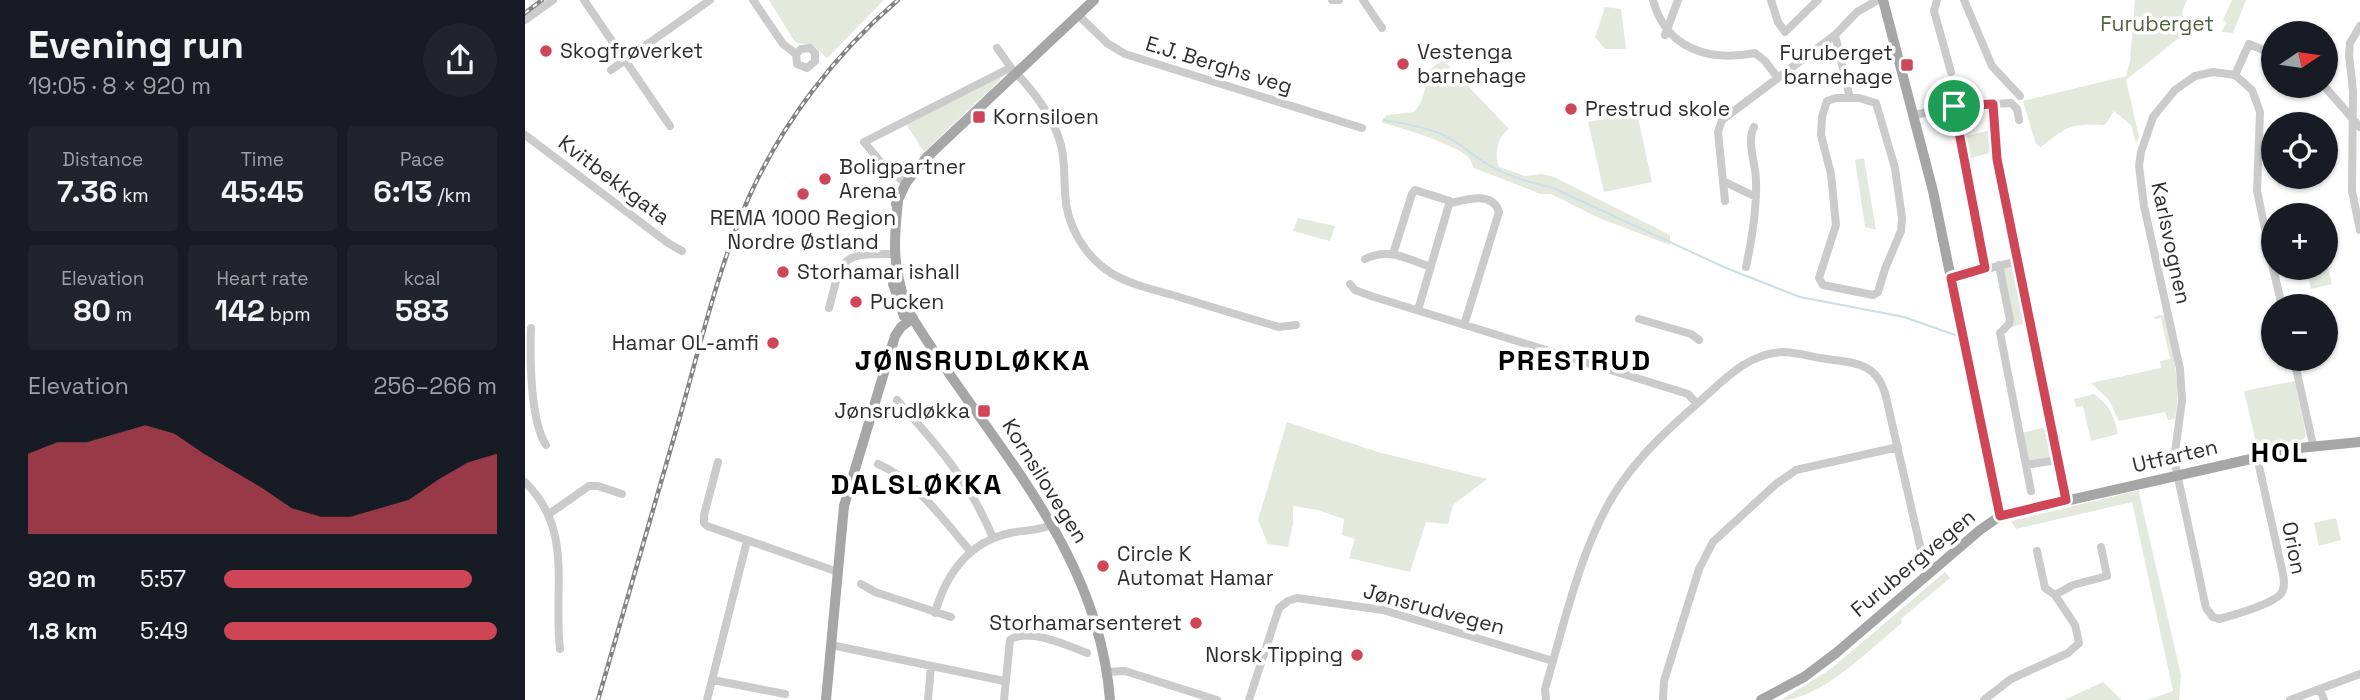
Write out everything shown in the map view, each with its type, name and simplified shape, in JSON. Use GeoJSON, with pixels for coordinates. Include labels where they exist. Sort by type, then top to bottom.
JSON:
{"type":"FeatureCollection","features":[{"type":"Feature","properties":{"kind":"main road","name":"Kornsilovegen"},"geometry":{"type":"LineString","coordinates":[[1094,0],[1014,71],[926,158],[906,183],[889,223],[890,254],[898,303],[926,338],[1053,524],[1082,587],[1095,624],[1106,672],[1109,700]]}},
{"type":"Feature","properties":{"kind":"main road","name":"Furubergvegen"},"geometry":{"type":"LineString","coordinates":[[1761,700],[1804,677],[1836,653],[2000,516],[1915,115],[1883,0]]}},
{"type":"Feature","properties":{"kind":"main road"},"geometry":{"type":"LineString","coordinates":[[826,700],[847,497],[895,336],[910,319]]}},
{"type":"Feature","properties":{"kind":"main road","name":"Utfarten"},"geometry":{"type":"LineString","coordinates":[[2000,516],[2313,445],[2360,442]]}},
{"type":"Feature","properties":{"kind":"street"},"geometry":{"type":"LineString","coordinates":[[525,20],[553,0]]}},
{"type":"Feature","properties":{"kind":"street"},"geometry":{"type":"LineString","coordinates":[[584,0],[670,126]]}},
{"type":"Feature","properties":{"kind":"street"},"geometry":{"type":"LineString","coordinates":[[611,70],[710,0]]}},
{"type":"Feature","properties":{"kind":"street"},"geometry":{"type":"LineString","coordinates":[[753,0],[783,44],[796,54]]}},
{"type":"Feature","properties":{"kind":"street"},"geometry":{"type":"LineString","coordinates":[[1332,0],[1339,0]]}},
{"type":"Feature","properties":{"kind":"street"},"geometry":{"type":"LineString","coordinates":[[1363,0],[1382,28]]}},
{"type":"Feature","properties":{"kind":"street"},"geometry":{"type":"LineString","coordinates":[[1653,0],[1666,32],[1678,40],[1706,54],[1738,57],[1755,53],[1778,78]]}},
{"type":"Feature","properties":{"kind":"street"},"geometry":{"type":"LineString","coordinates":[[1666,32],[1678,0]]}},
{"type":"Feature","properties":{"kind":"street"},"geometry":{"type":"LineString","coordinates":[[1771,0],[1777,22],[1785,32],[1818,0]]}},
{"type":"Feature","properties":{"kind":"street"},"geometry":{"type":"LineString","coordinates":[[1725,201],[1718,132],[1722,120],[1835,35],[1863,3],[1878,0]]}},
{"type":"Feature","properties":{"kind":"street"},"geometry":{"type":"LineString","coordinates":[[1937,0],[1934,11],[1951,72]]}},
{"type":"Feature","properties":{"kind":"street"},"geometry":{"type":"LineString","coordinates":[[1964,0],[1992,66],[2019,96]]}},
{"type":"Feature","properties":{"kind":"street","name":"E.J. Berghs veg"},"geometry":{"type":"LineString","coordinates":[[1079,15],[1107,43],[1125,54],[1362,128]]}},
{"type":"Feature","properties":{"kind":"street"},"geometry":{"type":"LineString","coordinates":[[2360,26],[2350,43],[2349,55],[2353,91],[2352,191],[2360,230]]}},
{"type":"Feature","properties":{"kind":"street"},"geometry":{"type":"LineString","coordinates":[[1835,35],[1850,98]]}},
{"type":"Feature","properties":{"kind":"street"},"geometry":{"type":"LineString","coordinates":[[2261,49],[2249,44],[2235,75],[2252,90],[2259,107],[2257,191],[2261,210]]}},
{"type":"Feature","properties":{"kind":"street"},"geometry":{"type":"LineString","coordinates":[[997,48],[1039,100],[1057,132],[1063,157],[1069,216],[1077,237],[1094,259],[1109,272],[1134,284],[1279,327],[1296,325]]}},
{"type":"Feature","properties":{"kind":"street"},"geometry":{"type":"LineString","coordinates":[[906,183],[884,167],[864,142],[1006,70],[1014,71]]}},
{"type":"Feature","properties":{"kind":"street","name":"Karlsvognen"},"geometry":{"type":"LineString","coordinates":[[2177,475],[2174,447],[2182,401],[2181,369],[2144,206],[2139,166],[2141,152],[2153,117],[2175,90],[2186,81],[2204,73],[2235,75]]}},
{"type":"Feature","properties":{"kind":"street"},"geometry":{"type":"LineString","coordinates":[[1850,98],[1873,100],[1876,103],[1888,139],[1900,194],[1901,231],[1878,292],[1873,295],[1823,285],[1819,278],[1836,225],[1831,174],[1821,135],[1822,117],[1827,101],[1850,98]]}},
{"type":"Feature","properties":{"kind":"street"},"geometry":{"type":"LineString","coordinates":[[2335,98],[2360,127]]}},
{"type":"Feature","properties":{"kind":"street"},"geometry":{"type":"LineString","coordinates":[[1915,115],[1954,106],[2011,103],[2017,109],[2019,120]]}},
{"type":"Feature","properties":{"kind":"street"},"geometry":{"type":"LineString","coordinates":[[1993,104],[1997,159],[2066,500]]}},
{"type":"Feature","properties":{"kind":"street"},"geometry":{"type":"LineString","coordinates":[[1954,106],[1985,268]]}},
{"type":"Feature","properties":{"kind":"street"},"geometry":{"type":"LineString","coordinates":[[1746,267],[1753,233],[1756,197],[1750,136],[1754,127]]}},
{"type":"Feature","properties":{"kind":"street","name":"Kvitbekkgata"},"geometry":{"type":"LineString","coordinates":[[525,135],[682,251]]}},
{"type":"Feature","properties":{"kind":"street"},"geometry":{"type":"LineString","coordinates":[[1723,181],[1756,197]]}},
{"type":"Feature","properties":{"kind":"street"},"geometry":{"type":"LineString","coordinates":[[1393,254],[1415,190],[1448,199],[1451,203]]}},
{"type":"Feature","properties":{"kind":"street"},"geometry":{"type":"LineString","coordinates":[[1451,203],[1484,198],[1495,203],[1499,212],[1464,325]]}},
{"type":"Feature","properties":{"kind":"street"},"geometry":{"type":"LineString","coordinates":[[1418,310],[1451,203]]}},
{"type":"Feature","properties":{"kind":"street"},"geometry":{"type":"LineString","coordinates":[[1365,259],[1380,253],[1393,254],[1431,267]]}},
{"type":"Feature","properties":{"kind":"street"},"geometry":{"type":"LineString","coordinates":[[829,309],[844,262],[854,256],[890,254]]}},
{"type":"Feature","properties":{"kind":"street"},"geometry":{"type":"LineString","coordinates":[[1951,278],[2018,261]]}},
{"type":"Feature","properties":{"kind":"street"},"geometry":{"type":"LineString","coordinates":[[1999,265],[2010,320],[2000,333],[2031,492]]}},
{"type":"Feature","properties":{"kind":"street"},"geometry":{"type":"LineString","coordinates":[[1350,284],[1355,290],[1371,296],[1688,394],[1697,404]]}},
{"type":"Feature","properties":{"kind":"street"},"geometry":{"type":"LineString","coordinates":[[1639,319],[1691,334],[1699,340]]}},
{"type":"Feature","properties":{"kind":"street"},"geometry":{"type":"LineString","coordinates":[[531,328],[531,366],[538,431],[546,445]]}},
{"type":"Feature","properties":{"kind":"street"},"geometry":{"type":"LineString","coordinates":[[1546,700],[1545,689],[1588,547],[1613,497],[1643,455],[1740,367],[1762,355],[1784,352],[1842,362],[1873,370],[1878,376],[1898,447],[1923,557],[1933,571]]}},
{"type":"Feature","properties":{"kind":"street"},"geometry":{"type":"LineString","coordinates":[[2297,371],[2313,445]]}},
{"type":"Feature","properties":{"kind":"street"},"geometry":{"type":"LineString","coordinates":[[897,400],[926,430],[951,463],[982,511],[993,538]]}},
{"type":"Feature","properties":{"kind":"street"},"geometry":{"type":"LineString","coordinates":[[1663,700],[1664,681],[1699,569],[1713,542],[1776,484],[1796,470],[1898,447]]}},
{"type":"Feature","properties":{"kind":"street","name":"Orion"},"geometry":{"type":"LineString","coordinates":[[2177,475],[2206,608],[2213,617],[2226,617],[2273,600],[2281,594],[2284,587],[2257,457]]}},
{"type":"Feature","properties":{"kind":"street"},"geometry":{"type":"LineString","coordinates":[[2026,465],[2058,460]]}},
{"type":"Feature","properties":{"kind":"street"},"geometry":{"type":"LineString","coordinates":[[718,462],[704,523],[710,528],[838,572]]}},
{"type":"Feature","properties":{"kind":"street"},"geometry":{"type":"LineString","coordinates":[[878,464],[894,471],[910,485],[971,552]]}},
{"type":"Feature","properties":{"kind":"street"},"geometry":{"type":"LineString","coordinates":[[525,482],[537,494],[549,514],[558,550],[560,649]]}},
{"type":"Feature","properties":{"kind":"street"},"geometry":{"type":"LineString","coordinates":[[549,514],[589,486],[598,486],[622,494]]}},
{"type":"Feature","properties":{"kind":"street"},"geometry":{"type":"LineString","coordinates":[[935,612],[949,576],[971,552],[993,538],[1053,524]]}},
{"type":"Feature","properties":{"kind":"street"},"geometry":{"type":"LineString","coordinates":[[707,700],[747,541]]}},
{"type":"Feature","properties":{"kind":"street"},"geometry":{"type":"LineString","coordinates":[[2055,595],[2073,585],[2107,576],[2101,547]]}},
{"type":"Feature","properties":{"kind":"street"},"geometry":{"type":"LineString","coordinates":[[1984,700],[2011,679],[2068,653],[2079,643],[2075,625],[2055,595],[2045,587],[2037,551]]}},
{"type":"Feature","properties":{"kind":"street"},"geometry":{"type":"LineString","coordinates":[[861,584],[875,592],[951,617]]}},
{"type":"Feature","properties":{"kind":"street","name":"Jønsrudvegen"},"geometry":{"type":"LineString","coordinates":[[1249,700],[1279,608],[1287,601],[1297,598],[1383,610],[1553,661]]}},
{"type":"Feature","properties":{"kind":"street"},"geometry":{"type":"LineString","coordinates":[[1003,700],[1010,640],[1013,636],[1040,638],[1087,653]]}},
{"type":"Feature","properties":{"kind":"street"},"geometry":{"type":"LineString","coordinates":[[831,645],[1004,681]]}},
{"type":"Feature","properties":{"kind":"street"},"geometry":{"type":"LineString","coordinates":[[928,700],[931,666]]}},
{"type":"Feature","properties":{"kind":"street"},"geometry":{"type":"LineString","coordinates":[[1106,672],[1125,671],[1217,700]]}},
{"type":"Feature","properties":{"kind":"street"},"geometry":{"type":"LineString","coordinates":[[2290,700],[2360,674]]}},
{"type":"Feature","properties":{"kind":"street"},"geometry":{"type":"LineString","coordinates":[[713,680],[785,694]]}},
{"type":"Feature","properties":{"kind":"street"},"geometry":{"type":"LineString","coordinates":[[2320,689],[2324,700]]}},
{"type":"Feature","properties":{"kind":"green space"},"geometry":{"type":"Polygon","coordinates":[[[769,0],[884,0],[827,58],[814,46],[795,42],[769,0]]]}},
{"type":"Feature","properties":{"kind":"green space","name":"Furuberget"},"geometry":{"type":"Polygon","coordinates":[[[2135,0],[2187,0],[2182,11],[2184,34],[2126,80],[2139,137],[2136,143],[2131,125],[2114,111],[2105,125],[2070,127],[2041,147],[2036,144],[2023,101],[2126,76],[2130,61],[2135,0]]]}},
{"type":"Feature","properties":{"kind":"green space"},"geometry":{"type":"Polygon","coordinates":[[[2232,0],[2246,0],[2233,33],[2221,32],[2227,23],[2223,20],[2232,0]]]}},
{"type":"Feature","properties":{"kind":"green space"},"geometry":{"type":"Polygon","coordinates":[[[1605,7],[1621,9],[1626,49],[1605,49],[1595,37],[1605,7]]]}},
{"type":"Feature","properties":{"kind":"green space"},"geometry":{"type":"Polygon","coordinates":[[[1444,61],[1509,129],[1498,146],[1499,167],[1525,176],[1542,174],[1554,177],[1670,235],[1670,245],[1599,218],[1551,194],[1541,194],[1474,168],[1469,158],[1453,147],[1381,122],[1387,115],[1414,112],[1423,97],[1431,70],[1444,61]]]}},
{"type":"Feature","properties":{"kind":"green space"},"geometry":{"type":"Polygon","coordinates":[[[1001,79],[924,152],[906,124],[1001,79]]]}},
{"type":"Feature","properties":{"kind":"green space"},"geometry":{"type":"Polygon","coordinates":[[[1637,113],[1652,182],[1604,192],[1588,122],[1637,113]]]}},
{"type":"Feature","properties":{"kind":"green space"},"geometry":{"type":"Polygon","coordinates":[[[1991,130],[1994,152],[1967,159],[1962,137],[1991,130]]]}},
{"type":"Feature","properties":{"kind":"green space"},"geometry":{"type":"Polygon","coordinates":[[[1864,158],[1876,230],[1865,227],[1855,160],[1864,158]]]}},
{"type":"Feature","properties":{"kind":"green space"},"geometry":{"type":"Polygon","coordinates":[[[1298,218],[1335,226],[1330,241],[1293,231],[1298,218]]]}},
{"type":"Feature","properties":{"kind":"green space"},"geometry":{"type":"Polygon","coordinates":[[[2016,268],[2029,323],[2010,327],[2002,269],[2016,268]]]}},
{"type":"Feature","properties":{"kind":"green space"},"geometry":{"type":"Polygon","coordinates":[[[2309,280],[2331,280],[2332,284],[2311,289],[2309,280]]]}},
{"type":"Feature","properties":{"kind":"green space"},"geometry":{"type":"Polygon","coordinates":[[[2165,316],[2175,367],[2175,419],[2168,420],[2165,412],[2119,421],[2109,400],[2091,383],[2161,368],[2160,361],[2170,359],[2161,318],[2154,317],[2165,316]]]}},
{"type":"Feature","properties":{"kind":"green space"},"geometry":{"type":"Polygon","coordinates":[[[2295,381],[2306,435],[2304,439],[2258,451],[2244,391],[2295,381]]]}},
{"type":"Feature","properties":{"kind":"green space"},"geometry":{"type":"Polygon","coordinates":[[[2094,394],[2111,411],[2118,434],[2091,441],[2083,406],[2076,407],[2074,399],[2094,394]]]}},
{"type":"Feature","properties":{"kind":"green space"},"geometry":{"type":"Polygon","coordinates":[[[1287,422],[1378,452],[1487,479],[1453,505],[1448,524],[1426,522],[1410,572],[1349,558],[1355,539],[1342,535],[1344,519],[1318,510],[1293,506],[1293,524],[1288,547],[1268,544],[1258,520],[1287,422]]]}},
{"type":"Feature","properties":{"kind":"green space"},"geometry":{"type":"Polygon","coordinates":[[[2045,427],[2050,453],[2055,455],[2029,461],[2022,433],[2045,427]]]}},
{"type":"Feature","properties":{"kind":"green space"},"geometry":{"type":"Polygon","coordinates":[[[2140,490],[2181,675],[2179,700],[2147,700],[2173,691],[2132,502],[2016,529],[2011,521],[2140,490]]]}},
{"type":"Feature","properties":{"kind":"green space"},"geometry":{"type":"Polygon","coordinates":[[[2336,518],[2341,540],[2319,546],[2314,523],[2336,518]]]}},
{"type":"Feature","properties":{"kind":"green space"},"geometry":{"type":"Polygon","coordinates":[[[1945,572],[1950,578],[1901,619],[1902,623],[1845,670],[1813,691],[1796,698],[1781,700],[1832,668],[1945,572]]]}},
{"type":"Feature","properties":{"kind":"green space"},"geometry":{"type":"Polygon","coordinates":[[[2103,682],[2122,700],[2064,700],[2103,682]]]}},
{"type":"Feature","properties":{"kind":"waterway"},"geometry":{"type":"LineString","coordinates":[[1384,120],[1439,134],[1503,172],[1553,188],[1726,268],[1800,297],[1904,317],[1955,335]]}},
{"type":"Feature","properties":{"kind":"railway"},"geometry":{"type":"LineString","coordinates":[[525,13],[542,0]]}},
{"type":"Feature","properties":{"kind":"railway"},"geometry":{"type":"LineString","coordinates":[[598,700],[710,307],[749,197],[794,116],[832,66],[898,0]]}},
{"type":"Feature","properties":{"kind":"place","name":"Skogfrøverket"},"geometry":{"type":"Point","coordinates":[546,51]}},
{"type":"Feature","properties":{"kind":"place","name":"Vestenga barnehage"},"geometry":{"type":"Point","coordinates":[1403,64]}},
{"type":"Feature","properties":{"kind":"place","name":"Furuberget barnehage"},"geometry":{"type":"Point","coordinates":[1907,65]}},
{"type":"Feature","properties":{"kind":"place","name":"Prestrud skole"},"geometry":{"type":"Point","coordinates":[1571,109]}},
{"type":"Feature","properties":{"kind":"place","name":"Kornsiloen"},"geometry":{"type":"Point","coordinates":[979,117]}},
{"type":"Feature","properties":{"kind":"place","name":"Boligpartner Arena"},"geometry":{"type":"Point","coordinates":[825,179]}},
{"type":"Feature","properties":{"kind":"place","name":"REMA 1000 Region Nordre Østland"},"geometry":{"type":"Point","coordinates":[803,194]}},
{"type":"Feature","properties":{"kind":"place","name":"Storhamar ishall"},"geometry":{"type":"Point","coordinates":[783,272]}},
{"type":"Feature","properties":{"kind":"place","name":"Pucken"},"geometry":{"type":"Point","coordinates":[856,302]}},
{"type":"Feature","properties":{"kind":"place","name":"Hamar OL-amfi"},"geometry":{"type":"Point","coordinates":[773,343]}},
{"type":"Feature","properties":{"kind":"place","name":"Jønsrudløkka"},"geometry":{"type":"Point","coordinates":[984,411]}},
{"type":"Feature","properties":{"kind":"place","name":"Circle K Automat Hamar"},"geometry":{"type":"Point","coordinates":[1103,566]}},
{"type":"Feature","properties":{"kind":"place","name":"Storhamarsenteret"},"geometry":{"type":"Point","coordinates":[1196,623]}},
{"type":"Feature","properties":{"kind":"place","name":"Norsk Tipping"},"geometry":{"type":"Point","coordinates":[1357,655]}},
{"type":"Feature","properties":{"kind":"district","name":"JØNSRUDLØKKA"},"geometry":{"type":"Point","coordinates":[973,360]}},
{"type":"Feature","properties":{"kind":"district","name":"PRESTRUD"},"geometry":{"type":"Point","coordinates":[1575,360]}},
{"type":"Feature","properties":{"kind":"district","name":"HOL"},"geometry":{"type":"Point","coordinates":[2280,452]}},
{"type":"Feature","properties":{"kind":"district","name":"DALSLØKKA"},"geometry":{"type":"Point","coordinates":[917,484]}},
{"type":"Feature","properties":{"kind":"route"},"geometry":{"type":"LineString","coordinates":[[1993,104],[1997,159],[2066,500],[2000,516],[1951,278],[1985,268],[1954,106],[1993,104]]}}]}
